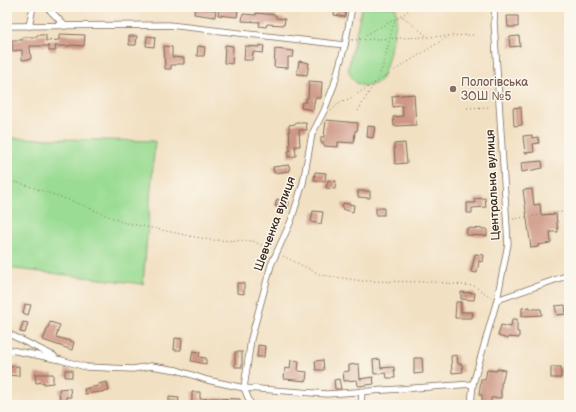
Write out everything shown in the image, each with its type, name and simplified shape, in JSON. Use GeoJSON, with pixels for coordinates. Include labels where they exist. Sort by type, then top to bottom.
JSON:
{"type":"FeatureCollection","features":[{"type":"Feature","properties":{"kind":"street"},"geometry":{"type":"LineString","coordinates":[[29,26],[33,7]]}},
{"type":"Feature","properties":{"kind":"street"},"geometry":{"type":"LineString","coordinates":[[46,7],[65,26]]}},
{"type":"Feature","properties":{"kind":"street","name":"Шевченка вулиця"},"geometry":{"type":"LineString","coordinates":[[244,388],[251,339],[271,265],[291,221],[296,206],[303,183],[312,134],[329,98],[345,43],[352,7]]}},
{"type":"Feature","properties":{"kind":"street","name":"Центральна вулиця"},"geometry":{"type":"LineString","coordinates":[[471,405],[473,384],[497,300],[508,244],[494,22],[495,7]]}},
{"type":"Feature","properties":{"kind":"street"},"geometry":{"type":"LineString","coordinates":[[7,26],[169,24],[345,43]]}},
{"type":"Feature","properties":{"kind":"street"},"geometry":{"type":"LineString","coordinates":[[497,300],[569,275]]}},
{"type":"Feature","properties":{"kind":"street"},"geometry":{"type":"LineString","coordinates":[[7,333],[61,360]]}},
{"type":"Feature","properties":{"kind":"street"},"geometry":{"type":"LineString","coordinates":[[7,351],[11,350],[61,360],[86,367],[133,369],[151,366],[170,369],[206,380],[244,388],[327,394],[473,384]]}},
{"type":"Feature","properties":{"kind":"street"},"geometry":{"type":"LineString","coordinates":[[244,388],[251,405]]}},
{"type":"Feature","properties":{"kind":"street"},"geometry":{"type":"LineString","coordinates":[[361,405],[362,391]]}},
{"type":"Feature","properties":{"kind":"path"},"geometry":{"type":"LineString","coordinates":[[391,7],[429,37]]}},
{"type":"Feature","properties":{"kind":"path"},"geometry":{"type":"LineString","coordinates":[[358,40],[402,16],[412,7]]}},
{"type":"Feature","properties":{"kind":"path"},"geometry":{"type":"LineString","coordinates":[[358,111],[382,69],[395,19]]}},
{"type":"Feature","properties":{"kind":"path"},"geometry":{"type":"LineString","coordinates":[[345,43],[358,40],[473,35]]}},
{"type":"Feature","properties":{"kind":"path"},"geometry":{"type":"LineString","coordinates":[[331,111],[340,102],[349,99],[375,81],[449,36]]}},
{"type":"Feature","properties":{"kind":"path"},"geometry":{"type":"LineString","coordinates":[[467,108],[490,107]]}},
{"type":"Feature","properties":{"kind":"path"},"geometry":{"type":"LineString","coordinates":[[7,180],[26,185],[73,202],[122,222],[210,240],[253,241],[321,275],[363,281],[435,282],[474,286],[497,300]]}},
{"type":"Feature","properties":{"kind":"path"},"geometry":{"type":"LineString","coordinates":[[507,220],[569,211]]}},
{"type":"Feature","properties":{"kind":"green space"},"geometry":{"type":"Polygon","coordinates":[[[362,7],[395,7],[397,16],[383,75],[379,81],[369,86],[356,83],[351,77],[348,69],[362,7]]]}},
{"type":"Feature","properties":{"kind":"green space"},"geometry":{"type":"Polygon","coordinates":[[[7,138],[155,141],[143,284],[7,268],[7,138]]]}},
{"type":"Feature","properties":{"kind":"building"},"geometry":{"type":"Polygon","coordinates":[[[195,7],[216,10],[215,17],[194,14],[195,7]]]}},
{"type":"Feature","properties":{"kind":"building"},"geometry":{"type":"Polygon","coordinates":[[[335,7],[346,7],[345,17],[334,15],[335,7]]]}},
{"type":"Feature","properties":{"kind":"building"},"geometry":{"type":"Polygon","coordinates":[[[219,8],[238,10],[237,17],[218,15],[219,8]]]}},
{"type":"Feature","properties":{"kind":"building"},"geometry":{"type":"Polygon","coordinates":[[[256,13],[276,15],[276,18],[285,19],[284,25],[267,24],[266,27],[259,26],[260,22],[242,21],[243,14],[256,15],[256,13]]]}},
{"type":"Feature","properties":{"kind":"building"},"geometry":{"type":"Polygon","coordinates":[[[507,16],[518,16],[518,27],[508,27],[507,16]]]}},
{"type":"Feature","properties":{"kind":"building"},"geometry":{"type":"Polygon","coordinates":[[[59,34],[85,35],[84,46],[55,46],[56,51],[49,51],[49,46],[30,46],[31,59],[22,60],[22,50],[12,51],[12,40],[22,40],[22,37],[37,37],[37,35],[46,35],[46,41],[59,40],[59,34]]]}},
{"type":"Feature","properties":{"kind":"building"},"geometry":{"type":"Polygon","coordinates":[[[129,36],[137,36],[136,45],[129,45],[129,36]]]}},
{"type":"Feature","properties":{"kind":"building"},"geometry":{"type":"Polygon","coordinates":[[[147,36],[155,37],[154,47],[146,46],[147,36]]]}},
{"type":"Feature","properties":{"kind":"building"},"geometry":{"type":"Polygon","coordinates":[[[519,36],[520,46],[510,47],[509,37],[519,36]]]}},
{"type":"Feature","properties":{"kind":"building"},"geometry":{"type":"Polygon","coordinates":[[[225,45],[233,46],[232,64],[224,63],[225,45]]]}},
{"type":"Feature","properties":{"kind":"building"},"geometry":{"type":"Polygon","coordinates":[[[259,45],[264,46],[263,53],[253,52],[252,60],[244,60],[245,46],[259,47],[259,45]]]}},
{"type":"Feature","properties":{"kind":"building"},"geometry":{"type":"Polygon","coordinates":[[[164,46],[172,47],[172,57],[184,58],[184,64],[171,65],[171,69],[165,69],[164,46]]]}},
{"type":"Feature","properties":{"kind":"building"},"geometry":{"type":"Polygon","coordinates":[[[198,46],[205,47],[204,56],[197,56],[198,46]]]}},
{"type":"Feature","properties":{"kind":"building"},"geometry":{"type":"Polygon","coordinates":[[[275,49],[294,51],[293,57],[288,57],[288,68],[274,67],[275,49]]]}},
{"type":"Feature","properties":{"kind":"building"},"geometry":{"type":"Polygon","coordinates":[[[299,61],[309,63],[307,75],[297,74],[299,61]]]}},
{"type":"Feature","properties":{"kind":"building"},"geometry":{"type":"Polygon","coordinates":[[[309,81],[322,82],[321,98],[315,98],[313,110],[301,108],[302,102],[306,102],[306,98],[308,98],[309,81]]]}},
{"type":"Feature","properties":{"kind":"building"},"geometry":{"type":"Polygon","coordinates":[[[414,94],[416,125],[394,126],[393,117],[403,116],[402,106],[393,107],[392,96],[414,94]]]}},
{"type":"Feature","properties":{"kind":"building"},"geometry":{"type":"Polygon","coordinates":[[[521,107],[522,125],[514,126],[513,108],[521,107]]]}},
{"type":"Feature","properties":{"kind":"building"},"geometry":{"type":"Polygon","coordinates":[[[326,120],[358,123],[357,131],[355,131],[354,143],[338,142],[338,147],[324,146],[324,144],[321,143],[321,137],[324,137],[326,120]]]}},
{"type":"Feature","properties":{"kind":"building"},"geometry":{"type":"Polygon","coordinates":[[[306,123],[307,130],[299,130],[300,146],[295,146],[296,156],[288,157],[288,151],[290,151],[289,125],[306,123]]]}},
{"type":"Feature","properties":{"kind":"building"},"geometry":{"type":"Polygon","coordinates":[[[368,126],[375,127],[373,138],[367,137],[368,126]]]}},
{"type":"Feature","properties":{"kind":"building"},"geometry":{"type":"Polygon","coordinates":[[[532,135],[532,138],[538,137],[539,143],[533,144],[534,152],[525,153],[523,136],[532,135]]]}},
{"type":"Feature","properties":{"kind":"building"},"geometry":{"type":"Polygon","coordinates":[[[405,143],[407,163],[395,164],[394,144],[405,143]]]}},
{"type":"Feature","properties":{"kind":"building"},"geometry":{"type":"Polygon","coordinates":[[[542,161],[543,168],[522,172],[521,163],[542,161]]]}},
{"type":"Feature","properties":{"kind":"building"},"geometry":{"type":"Polygon","coordinates":[[[289,165],[290,171],[274,173],[273,167],[289,165]]]}},
{"type":"Feature","properties":{"kind":"building"},"geometry":{"type":"Polygon","coordinates":[[[315,172],[326,173],[325,181],[314,180],[315,172]]]}},
{"type":"Feature","properties":{"kind":"building"},"geometry":{"type":"Polygon","coordinates":[[[328,180],[336,181],[335,189],[326,188],[328,180]]]}},
{"type":"Feature","properties":{"kind":"building"},"geometry":{"type":"Polygon","coordinates":[[[532,189],[534,205],[540,204],[541,215],[556,214],[558,232],[550,232],[551,243],[538,245],[538,247],[531,248],[523,190],[532,189]]]}},
{"type":"Feature","properties":{"kind":"building"},"geometry":{"type":"Polygon","coordinates":[[[358,191],[370,191],[370,198],[358,197],[358,191]]]}},
{"type":"Feature","properties":{"kind":"building"},"geometry":{"type":"Polygon","coordinates":[[[485,198],[486,207],[472,208],[472,213],[467,213],[467,203],[475,203],[474,199],[485,198]]]}},
{"type":"Feature","properties":{"kind":"building"},"geometry":{"type":"Polygon","coordinates":[[[277,199],[289,202],[288,209],[275,206],[277,199]]]}},
{"type":"Feature","properties":{"kind":"building"},"geometry":{"type":"Polygon","coordinates":[[[343,203],[354,205],[353,212],[342,209],[343,203]]]}},
{"type":"Feature","properties":{"kind":"building"},"geometry":{"type":"Polygon","coordinates":[[[376,208],[384,208],[384,215],[376,215],[376,208]]]}},
{"type":"Feature","properties":{"kind":"building"},"geometry":{"type":"Polygon","coordinates":[[[313,211],[323,212],[321,224],[311,222],[313,211]]]}},
{"type":"Feature","properties":{"kind":"building"},"geometry":{"type":"Polygon","coordinates":[[[467,228],[487,229],[487,236],[466,235],[467,228]]]}},
{"type":"Feature","properties":{"kind":"building"},"geometry":{"type":"Polygon","coordinates":[[[475,254],[484,255],[483,262],[479,261],[477,273],[471,272],[475,254]]]}},
{"type":"Feature","properties":{"kind":"building"},"geometry":{"type":"Polygon","coordinates":[[[237,283],[244,283],[244,294],[237,293],[237,283]]]}},
{"type":"Feature","properties":{"kind":"building"},"geometry":{"type":"Polygon","coordinates":[[[461,292],[475,293],[474,300],[461,299],[461,292]]]}},
{"type":"Feature","properties":{"kind":"building"},"geometry":{"type":"Polygon","coordinates":[[[456,302],[461,302],[461,312],[473,312],[472,318],[455,318],[456,302]]]}},
{"type":"Feature","properties":{"kind":"building"},"geometry":{"type":"Polygon","coordinates":[[[25,304],[31,305],[28,315],[23,313],[25,304]]]}},
{"type":"Feature","properties":{"kind":"building"},"geometry":{"type":"Polygon","coordinates":[[[565,305],[566,314],[557,315],[555,306],[565,305]]]}},
{"type":"Feature","properties":{"kind":"building"},"geometry":{"type":"Polygon","coordinates":[[[530,307],[530,309],[541,309],[542,315],[522,316],[522,308],[530,307]]]}},
{"type":"Feature","properties":{"kind":"building"},"geometry":{"type":"Polygon","coordinates":[[[512,319],[517,319],[517,332],[519,332],[519,338],[508,337],[508,339],[498,336],[501,325],[511,327],[512,319]]]}},
{"type":"Feature","properties":{"kind":"building"},"geometry":{"type":"Polygon","coordinates":[[[23,322],[28,323],[25,333],[20,332],[23,322]]]}},
{"type":"Feature","properties":{"kind":"building"},"geometry":{"type":"Polygon","coordinates":[[[50,322],[60,325],[56,337],[74,342],[72,350],[43,340],[50,322]]]}},
{"type":"Feature","properties":{"kind":"building"},"geometry":{"type":"Polygon","coordinates":[[[175,338],[182,339],[181,350],[174,350],[175,338]]]}},
{"type":"Feature","properties":{"kind":"building"},"geometry":{"type":"Polygon","coordinates":[[[258,345],[265,346],[264,357],[257,357],[258,345]]]}},
{"type":"Feature","properties":{"kind":"building"},"geometry":{"type":"Polygon","coordinates":[[[193,351],[200,352],[199,357],[206,358],[206,364],[191,361],[193,351]]]}},
{"type":"Feature","properties":{"kind":"building"},"geometry":{"type":"Polygon","coordinates":[[[235,352],[242,352],[242,367],[235,367],[235,352]]]}},
{"type":"Feature","properties":{"kind":"building"},"geometry":{"type":"Polygon","coordinates":[[[457,355],[458,364],[462,364],[463,372],[452,373],[451,356],[457,355]]]}},
{"type":"Feature","properties":{"kind":"building"},"geometry":{"type":"Polygon","coordinates":[[[414,358],[422,358],[423,373],[414,374],[414,358]]]}},
{"type":"Feature","properties":{"kind":"building"},"geometry":{"type":"Polygon","coordinates":[[[380,359],[381,368],[394,367],[395,378],[387,378],[386,373],[374,374],[373,360],[380,359]]]}},
{"type":"Feature","properties":{"kind":"building"},"geometry":{"type":"Polygon","coordinates":[[[291,360],[299,361],[298,371],[307,372],[306,381],[284,379],[285,368],[290,369],[291,360]]]}},
{"type":"Feature","properties":{"kind":"building"},"geometry":{"type":"Polygon","coordinates":[[[323,360],[324,370],[316,370],[315,361],[323,360]]]}},
{"type":"Feature","properties":{"kind":"building"},"geometry":{"type":"Polygon","coordinates":[[[359,364],[360,379],[373,377],[374,384],[358,386],[357,380],[344,381],[343,372],[349,371],[349,365],[359,364]]]}},
{"type":"Feature","properties":{"kind":"building"},"geometry":{"type":"Polygon","coordinates":[[[19,366],[19,376],[7,375],[7,367],[19,366]]]}},
{"type":"Feature","properties":{"kind":"building"},"geometry":{"type":"Polygon","coordinates":[[[551,367],[561,367],[561,378],[551,378],[551,367]]]}},
{"type":"Feature","properties":{"kind":"building"},"geometry":{"type":"Polygon","coordinates":[[[497,369],[505,370],[501,383],[501,398],[491,398],[491,405],[482,405],[482,395],[479,395],[481,379],[485,380],[487,370],[497,371],[497,369]]]}},
{"type":"Feature","properties":{"kind":"building"},"geometry":{"type":"Polygon","coordinates":[[[65,370],[72,370],[72,377],[65,377],[65,370]]]}},
{"type":"Feature","properties":{"kind":"building"},"geometry":{"type":"Polygon","coordinates":[[[35,374],[53,374],[53,383],[36,383],[35,374]]]}},
{"type":"Feature","properties":{"kind":"building"},"geometry":{"type":"Polygon","coordinates":[[[339,379],[341,389],[335,389],[334,380],[339,379]]]}},
{"type":"Feature","properties":{"kind":"building"},"geometry":{"type":"Polygon","coordinates":[[[107,382],[109,391],[85,394],[84,389],[98,386],[98,384],[107,382]]]}},
{"type":"Feature","properties":{"kind":"building"},"geometry":{"type":"Polygon","coordinates":[[[70,388],[71,397],[66,397],[66,401],[60,402],[59,389],[70,388]]]}},
{"type":"Feature","properties":{"kind":"building"},"geometry":{"type":"Polygon","coordinates":[[[192,392],[200,392],[200,399],[240,399],[240,405],[192,404],[192,392]]]}},
{"type":"Feature","properties":{"kind":"building"},"geometry":{"type":"Polygon","coordinates":[[[169,397],[179,398],[178,405],[169,405],[169,397]]]}},
{"type":"Feature","properties":{"kind":"place","name":"Пологівська ЗОШ №5"},"geometry":{"type":"Point","coordinates":[453,89]}}]}
